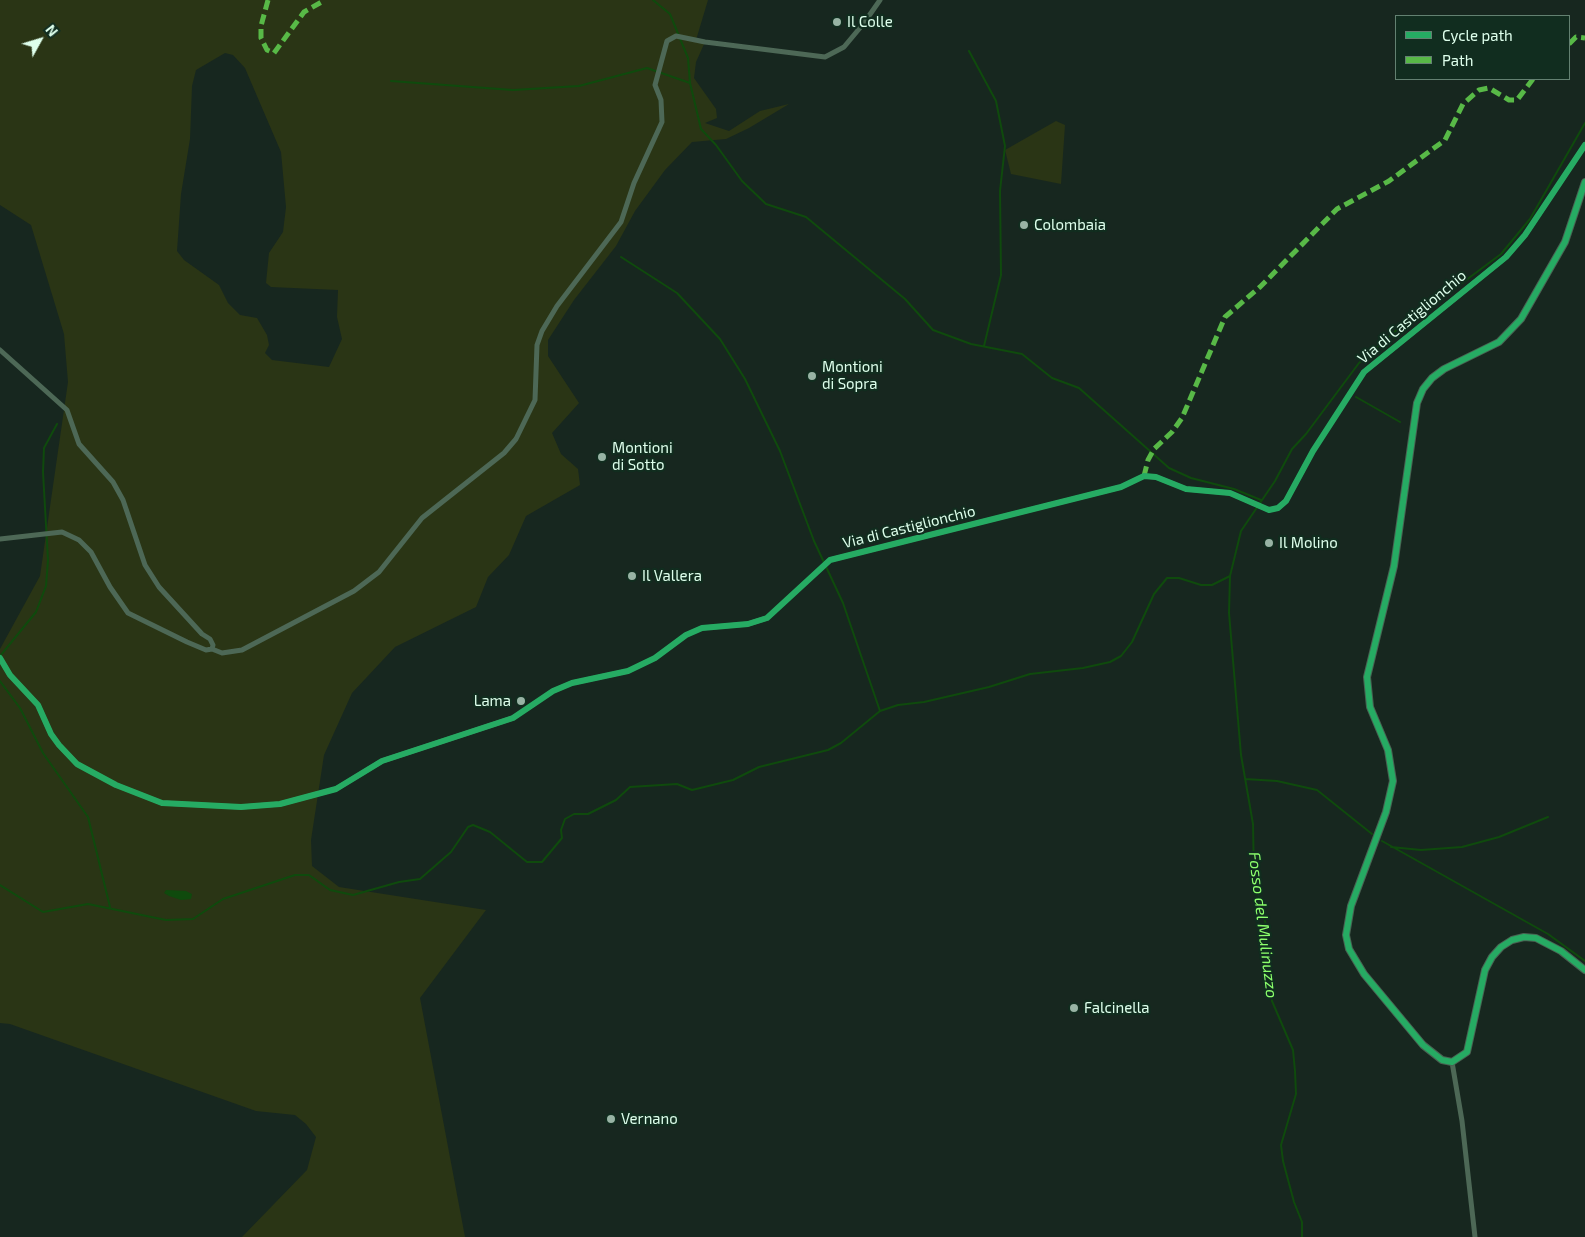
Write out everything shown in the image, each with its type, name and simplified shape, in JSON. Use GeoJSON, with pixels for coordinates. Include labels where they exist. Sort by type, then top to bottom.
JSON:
{"type":"FeatureCollection","features":[{"type":"Feature","properties":{"kind":"main road"},"geometry":{"type":"LineString","coordinates":[[1585,182],[1565,242],[1521,319],[1499,342],[1444,369],[1432,378],[1423,390],[1414,418],[1405,500],[1394,566],[1367,677],[1370,707],[1388,750],[1393,781],[1386,812],[1351,906],[1346,935],[1349,949],[1364,974],[1423,1045],[1442,1060],[1452,1062],[1467,1052],[1485,970],[1492,957],[1501,947],[1512,940],[1524,937],[1536,938],[1561,951],[1585,970]]}},
{"type":"Feature","properties":{"kind":"street"},"geometry":{"type":"LineString","coordinates":[[0,539],[62,532],[79,540],[91,552],[110,587],[128,613],[206,650],[212,649],[222,653],[242,650],[354,591],[378,572],[422,518],[504,453],[516,439],[530,415],[535,400],[537,345],[542,331],[557,306],[621,222],[634,182],[662,122],[661,100],[655,85],[667,41],[676,36],[715,44],[825,57],[844,47],[880,0]]}},
{"type":"Feature","properties":{"kind":"street","name":"Via di Castiglionchio"},"geometry":{"type":"LineString","coordinates":[[0,658],[10,675],[38,705],[51,734],[59,745],[77,764],[116,785],[162,803],[241,807],[280,804],[336,789],[382,761],[513,718],[553,692],[572,683],[628,671],[655,658],[686,635],[702,628],[748,624],[767,618],[830,560],[1112,490],[1140,477],[1156,477],[1186,489],[1218,490],[1268,510],[1278,508],[1286,501],[1313,451],[1364,372],[1506,257],[1526,236],[1585,145]]}},
{"type":"Feature","properties":{"kind":"street"},"geometry":{"type":"LineString","coordinates":[[0,350],[67,410],[79,444],[113,482],[123,500],[145,565],[159,587],[202,634],[210,639],[213,645],[212,649]]}},
{"type":"Feature","properties":{"kind":"street"},"geometry":{"type":"LineString","coordinates":[[1452,1062],[1462,1121],[1475,1237]]}},
{"type":"Feature","properties":{"kind":"shaded area"},"geometry":{"type":"Polygon","coordinates":[[[0,0],[708,0],[696,40],[705,42],[696,62],[694,78],[716,109],[717,118],[705,123],[729,131],[760,111],[789,104],[749,128],[726,139],[692,142],[665,170],[635,211],[616,246],[574,300],[548,340],[548,356],[579,403],[552,433],[561,454],[578,469],[580,485],[526,516],[509,555],[488,577],[476,607],[395,647],[352,693],[324,755],[311,840],[312,866],[339,887],[486,910],[420,998],[465,1237],[242,1237],[307,1170],[316,1137],[306,1124],[295,1115],[256,1111],[10,1024],[0,1023],[0,649],[40,576],[68,382],[64,334],[31,225],[0,205],[0,0]],[[225,53],[196,70],[192,86],[190,139],[181,194],[177,251],[184,260],[219,285],[228,303],[240,315],[257,318],[267,335],[269,345],[265,353],[272,360],[329,367],[342,339],[337,317],[338,290],[271,287],[266,283],[269,253],[283,232],[286,207],[281,152],[245,68],[233,55],[225,53]]]}},
{"type":"Feature","properties":{"kind":"shaded area"},"geometry":{"type":"Polygon","coordinates":[[[1056,121],[1065,125],[1061,184],[1011,174],[1005,150],[1056,121]]]}},
{"type":"Feature","properties":{"kind":"shaded area"},"geometry":{"type":"Polygon","coordinates":[[[166,890],[186,891],[192,894],[191,899],[181,900],[169,896],[164,893],[166,890]]]}},
{"type":"Feature","properties":{"kind":"waterway"},"geometry":{"type":"LineString","coordinates":[[653,0],[670,14],[688,58],[690,83],[701,129],[716,145],[742,181],[766,204],[806,217],[905,299],[933,330],[971,344],[1022,354],[1052,378],[1079,388],[1169,468],[1191,478],[1234,489],[1261,500]]}},
{"type":"Feature","properties":{"kind":"waterway"},"geometry":{"type":"LineString","coordinates":[[969,51],[996,101],[1005,146],[1000,191],[1001,275],[984,346]]}},
{"type":"Feature","properties":{"kind":"waterway"},"geometry":{"type":"LineString","coordinates":[[391,81],[513,90],[579,86],[647,68],[690,83]]}},
{"type":"Feature","properties":{"kind":"waterway"},"geometry":{"type":"LineString","coordinates":[[0,885],[43,912],[88,904],[166,920],[193,919],[223,899],[295,875],[309,875],[330,890],[353,895],[399,882],[420,879],[451,852],[468,827],[473,825],[490,832],[527,862],[542,862],[562,838],[561,830],[565,819],[574,814],[588,814],[616,800],[630,787],[677,784],[692,790],[733,780],[759,767],[828,750],[841,743],[880,711],[898,705],[924,702],[989,687],[1030,674],[1083,668],[1110,662],[1121,656],[1132,642],[1154,594],[1167,578],[1179,578],[1201,585],[1212,585],[1230,576],[1241,531],[1275,481],[1292,449],[1306,434],[1359,363],[1400,327],[1422,313],[1501,254],[1530,219],[1585,123]]}},
{"type":"Feature","properties":{"kind":"waterway"},"geometry":{"type":"LineString","coordinates":[[621,257],[677,293],[720,339],[745,379],[780,451],[814,541],[843,603],[880,711]]}},
{"type":"Feature","properties":{"kind":"waterway"},"geometry":{"type":"LineString","coordinates":[[1356,397],[1400,422]]}},
{"type":"Feature","properties":{"kind":"waterway"},"geometry":{"type":"LineString","coordinates":[[0,656],[36,612],[46,586],[48,560],[43,472],[44,448],[57,424]]}},
{"type":"Feature","properties":{"kind":"waterway","name":"Fosso del Mulinuzzo"},"geometry":{"type":"LineString","coordinates":[[1230,576],[1229,613],[1241,755],[1253,824],[1254,877],[1267,929],[1266,962],[1272,1001],[1293,1050],[1296,1094],[1281,1145],[1283,1161],[1294,1202],[1302,1222],[1302,1237]]}},
{"type":"Feature","properties":{"kind":"waterway"},"geometry":{"type":"LineString","coordinates":[[0,681],[20,708],[43,753],[88,817],[110,907]]}},
{"type":"Feature","properties":{"kind":"waterway"},"geometry":{"type":"LineString","coordinates":[[1245,779],[1277,781],[1317,790],[1372,834]]}},
{"type":"Feature","properties":{"kind":"waterway"},"geometry":{"type":"LineString","coordinates":[[1391,847],[1421,850],[1462,847],[1499,837],[1548,817]]}},
{"type":"Feature","properties":{"kind":"waterway"},"geometry":{"type":"LineString","coordinates":[[1382,841],[1548,934],[1585,961]]}},
{"type":"Feature","properties":{"kind":"marked path"},"geometry":{"type":"LineString","coordinates":[[268,0],[261,26],[261,38],[267,50],[274,53],[304,12],[325,0]]}},
{"type":"Feature","properties":{"kind":"marked path"},"geometry":{"type":"LineString","coordinates":[[1570,43],[1576,37],[1585,38]]}},
{"type":"Feature","properties":{"kind":"marked path"},"geometry":{"type":"LineString","coordinates":[[1144,476],[1148,460],[1154,449],[1172,432],[1182,418],[1225,317],[1260,287],[1337,209],[1389,181],[1445,140],[1463,104],[1479,90],[1489,88],[1509,100],[1517,100],[1532,80]]}},
{"type":"Feature","properties":{"kind":"cycle path"},"geometry":{"type":"LineString","coordinates":[[0,658],[10,675],[38,705],[51,734],[59,745],[77,764],[116,785],[162,803],[241,807],[280,804],[336,789],[382,761],[513,718],[553,691],[572,683],[628,671],[655,658],[686,635],[702,628],[748,624],[767,618],[830,560],[1121,487],[1144,476],[1156,477],[1186,489],[1230,493],[1269,510],[1278,508],[1286,501],[1313,451],[1364,372],[1506,257],[1525,235],[1585,145]]}},
{"type":"Feature","properties":{"kind":"cycle path"},"geometry":{"type":"LineString","coordinates":[[1585,182],[1565,242],[1521,319],[1499,342],[1444,369],[1432,378],[1423,389],[1417,403],[1394,566],[1367,677],[1370,707],[1388,750],[1393,781],[1386,812],[1351,906],[1346,935],[1349,949],[1364,974],[1423,1045],[1442,1060],[1452,1062],[1467,1052],[1485,970],[1492,957],[1501,947],[1512,940],[1524,937],[1536,938],[1561,951],[1585,970]]}},
{"type":"Feature","properties":{"kind":"place","name":"Il Colle"},"geometry":{"type":"Point","coordinates":[837,22]}},
{"type":"Feature","properties":{"kind":"place","name":"Colombaia"},"geometry":{"type":"Point","coordinates":[1024,225]}},
{"type":"Feature","properties":{"kind":"place","name":"Montioni di Sopra"},"geometry":{"type":"Point","coordinates":[812,376]}},
{"type":"Feature","properties":{"kind":"place","name":"Montioni di Sotto"},"geometry":{"type":"Point","coordinates":[602,457]}},
{"type":"Feature","properties":{"kind":"place","name":"Il Molino"},"geometry":{"type":"Point","coordinates":[1269,543]}},
{"type":"Feature","properties":{"kind":"place","name":"Il Vallera"},"geometry":{"type":"Point","coordinates":[632,576]}},
{"type":"Feature","properties":{"kind":"place","name":"Lama"},"geometry":{"type":"Point","coordinates":[521,701]}},
{"type":"Feature","properties":{"kind":"place","name":"Falcinella"},"geometry":{"type":"Point","coordinates":[1074,1008]}},
{"type":"Feature","properties":{"kind":"place","name":"Vernano"},"geometry":{"type":"Point","coordinates":[611,1119]}}]}
